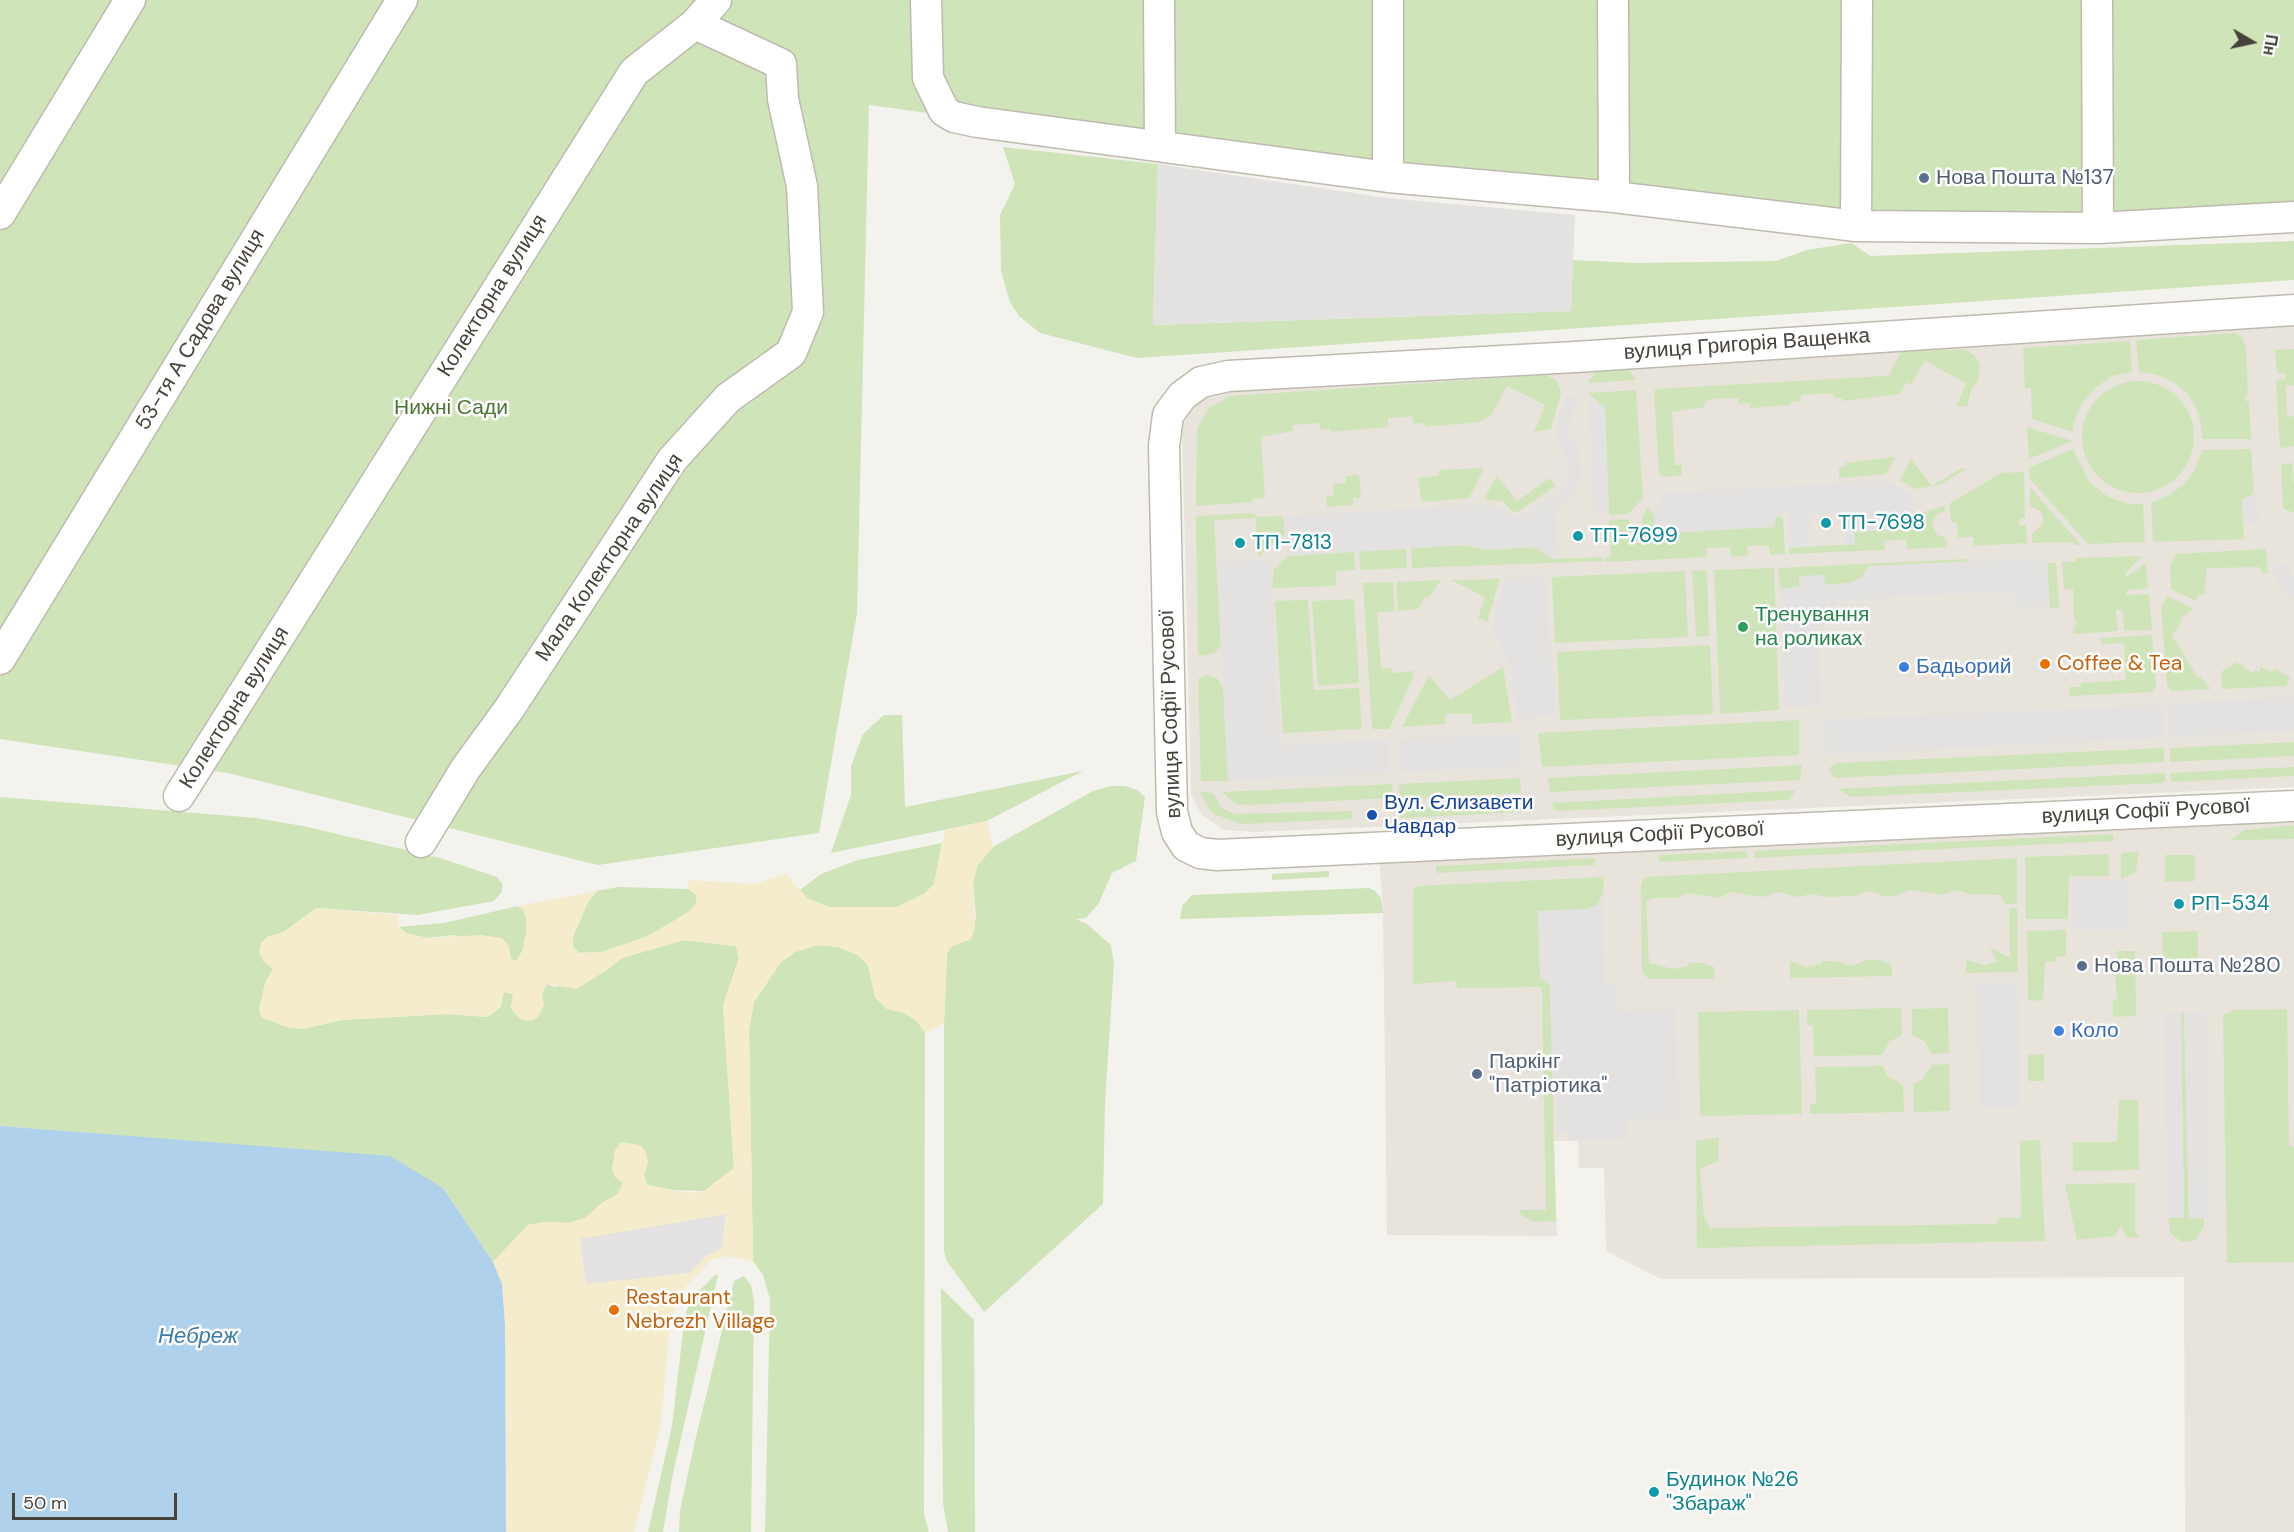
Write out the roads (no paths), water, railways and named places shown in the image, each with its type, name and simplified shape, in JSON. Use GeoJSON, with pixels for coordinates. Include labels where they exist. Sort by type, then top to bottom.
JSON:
{"type":"FeatureCollection","features":[{"type":"Feature","properties":{"kind":"street"},"geometry":{"type":"LineString","coordinates":[[0,214],[130,0]]}},
{"type":"Feature","properties":{"kind":"street","name":"53-тя А Садова вулиця"},"geometry":{"type":"LineString","coordinates":[[0,659],[402,0]]}},
{"type":"Feature","properties":{"kind":"street","name":"Колекторна вулиця"},"geometry":{"type":"LineString","coordinates":[[179,796],[634,72],[695,24],[716,0]]}},
{"type":"Feature","properties":{"kind":"street"},"geometry":{"type":"LineString","coordinates":[[926,0],[928,78],[944,111],[954,117],[1388,177],[1614,196],[1856,226],[2098,228],[2294,218]]}},
{"type":"Feature","properties":{"kind":"street"},"geometry":{"type":"LineString","coordinates":[[1159,0],[1160,145]]}},
{"type":"Feature","properties":{"kind":"street"},"geometry":{"type":"LineString","coordinates":[[1388,0],[1388,177]]}},
{"type":"Feature","properties":{"kind":"street"},"geometry":{"type":"LineString","coordinates":[[1613,0],[1614,196]]}},
{"type":"Feature","properties":{"kind":"street"},"geometry":{"type":"LineString","coordinates":[[1856,226],[1857,0]]}},
{"type":"Feature","properties":{"kind":"street"},"geometry":{"type":"LineString","coordinates":[[2097,0],[2098,228]]}},
{"type":"Feature","properties":{"kind":"street","name":"Мала Колекторна вулиця"},"geometry":{"type":"LineString","coordinates":[[421,842],[466,768],[509,709],[672,460],[728,398],[791,353],[808,312],[802,186],[783,99],[781,64],[695,24]]}},
{"type":"Feature","properties":{"kind":"street","name":"вулиця Григорія Ващенка"},"geometry":{"type":"LineString","coordinates":[[1201,382],[1228,376],[1575,357],[2294,310]]}},
{"type":"Feature","properties":{"kind":"street","name":"вулиця Софії Русової"},"geometry":{"type":"LineString","coordinates":[[1201,382],[1182,396],[1168,414],[1164,446],[1172,812],[1177,832],[1185,846],[1200,853],[1216,855],[2294,806]]}},
{"type":"Feature","properties":{"kind":"water","name":"Небреж"},"geometry":{"type":"Polygon","coordinates":[[[0,1126],[390,1156],[443,1188],[493,1262],[502,1284],[505,1325],[506,1532],[0,1532],[0,1126]]]}},
{"type":"Feature","properties":{"kind":"place","name":"Нова Пошта №137"},"geometry":{"type":"Point","coordinates":[1924,178]}},
{"type":"Feature","properties":{"kind":"place","name":"ТП-7698"},"geometry":{"type":"Point","coordinates":[1826,523]}},
{"type":"Feature","properties":{"kind":"place","name":"ТП-7699"},"geometry":{"type":"Point","coordinates":[1578,536]}},
{"type":"Feature","properties":{"kind":"place","name":"ТП-7813"},"geometry":{"type":"Point","coordinates":[1240,543]}},
{"type":"Feature","properties":{"kind":"place","name":"Тренування на роликах"},"geometry":{"type":"Point","coordinates":[1743,627]}},
{"type":"Feature","properties":{"kind":"place","name":"Coffee & Tea"},"geometry":{"type":"Point","coordinates":[2045,664]}},
{"type":"Feature","properties":{"kind":"place","name":"Бадьорий"},"geometry":{"type":"Point","coordinates":[1904,667]}},
{"type":"Feature","properties":{"kind":"place","name":"Вул. Єлизавети Чавдар"},"geometry":{"type":"Point","coordinates":[1372,815]}},
{"type":"Feature","properties":{"kind":"place","name":"РП-534"},"geometry":{"type":"Point","coordinates":[2179,904]}},
{"type":"Feature","properties":{"kind":"place","name":"Нова Пошта №280"},"geometry":{"type":"Point","coordinates":[2082,966]}},
{"type":"Feature","properties":{"kind":"place","name":"Коло"},"geometry":{"type":"Point","coordinates":[2059,1031]}},
{"type":"Feature","properties":{"kind":"place","name":"Паркінг \"Патріотика\""},"geometry":{"type":"Point","coordinates":[1477,1074]}},
{"type":"Feature","properties":{"kind":"place","name":"Restaurant Nebrezh Village"},"geometry":{"type":"Point","coordinates":[614,1310]}},
{"type":"Feature","properties":{"kind":"place","name":"Будинок №26 \"Збараж\""},"geometry":{"type":"Point","coordinates":[1654,1492]}},
{"type":"Feature","properties":{"kind":"park label","name":"Нижні Сади"},"geometry":{"type":"Point","coordinates":[451,408]}}]}
